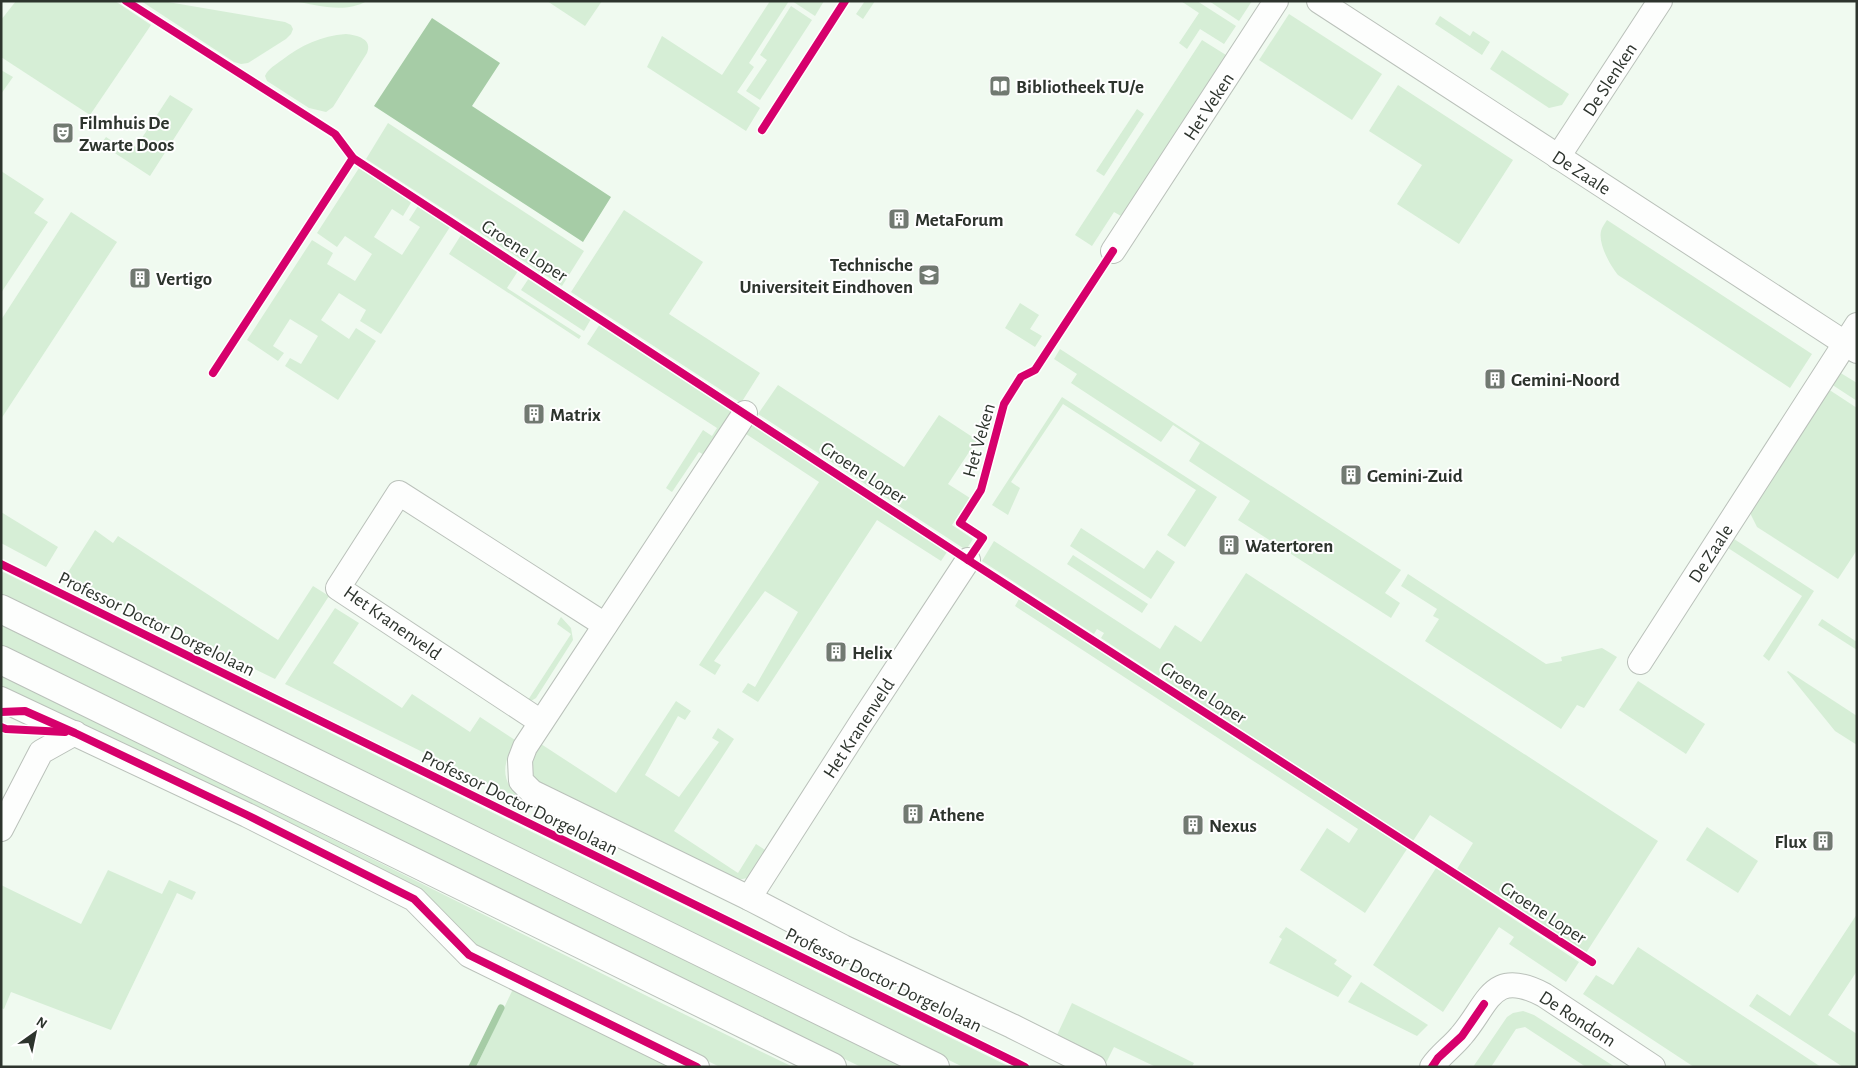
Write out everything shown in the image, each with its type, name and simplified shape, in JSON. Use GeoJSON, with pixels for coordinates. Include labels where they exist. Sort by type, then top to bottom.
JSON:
{"type":"FeatureCollection","features":[{"type":"Feature","properties":{"kind":"main road"},"geometry":{"type":"LineString","coordinates":[[1,609],[935,1067]]}},
{"type":"Feature","properties":{"kind":"main road"},"geometry":{"type":"LineString","coordinates":[[1,660],[832,1067]]}},
{"type":"Feature","properties":{"kind":"street","name":"Het Veken"},"geometry":{"type":"LineString","coordinates":[[1112,251],[1276,1]]}},
{"type":"Feature","properties":{"kind":"street","name":"De Zaale"},"geometry":{"type":"LineString","coordinates":[[1319,1],[1558,157],[1853,340],[1640,662]]}},
{"type":"Feature","properties":{"kind":"street","name":"De Slenken"},"geometry":{"type":"LineString","coordinates":[[1558,157],[1660,1]]}},
{"type":"Feature","properties":{"kind":"street"},"geometry":{"type":"LineString","coordinates":[[745,414],[525,747],[520,760],[521,781],[532,792],[843,947],[1012,1026],[1094,1067]]}},
{"type":"Feature","properties":{"kind":"street","name":"Het Kranenveld"},"geometry":{"type":"LineString","coordinates":[[541,722],[338,588],[399,493],[605,625]]}},
{"type":"Feature","properties":{"kind":"street","name":"Het Kranenveld"},"geometry":{"type":"LineString","coordinates":[[748,898],[968,560]]}},
{"type":"Feature","properties":{"kind":"street"},"geometry":{"type":"LineString","coordinates":[[1,699],[246,815],[414,899],[469,955],[697,1067]]}},
{"type":"Feature","properties":{"kind":"street"},"geometry":{"type":"LineString","coordinates":[[1,829],[42,752],[75,733]]}},
{"type":"Feature","properties":{"kind":"street","name":"De Rondom"},"geometry":{"type":"LineString","coordinates":[[1449,1067],[1462,1036],[1490,996],[1496,990],[1511,985],[1526,987],[1544,995],[1653,1067]]}},
{"type":"Feature","properties":{"kind":"street","name":"De Rondom"},"geometry":{"type":"LineString","coordinates":[[1432,1067],[1438,1058],[1462,1036]]}},
{"type":"Feature","properties":{"kind":"shaded area"},"geometry":{"type":"Polygon","coordinates":[[[16,1],[115,1],[151,25],[90,115],[1,57],[1,20],[16,1]]]}},
{"type":"Feature","properties":{"kind":"shaded area"},"geometry":{"type":"Polygon","coordinates":[[[141,1],[162,1],[285,22],[291,25],[293,29],[286,39],[248,63],[241,64],[234,62],[141,1]]]}},
{"type":"Feature","properties":{"kind":"shaded area"},"geometry":{"type":"Polygon","coordinates":[[[293,1],[367,1],[358,5],[340,8],[293,1]]]}},
{"type":"Feature","properties":{"kind":"shaded area"},"geometry":{"type":"Polygon","coordinates":[[[547,1],[602,1],[585,26],[547,1]]]}},
{"type":"Feature","properties":{"kind":"shaded area"},"geometry":{"type":"Polygon","coordinates":[[[770,1],[789,1],[749,63],[754,67],[737,92],[760,108],[746,131],[647,67],[662,36],[722,75],[770,1]]]}},
{"type":"Feature","properties":{"kind":"shaded area"},"geometry":{"type":"Polygon","coordinates":[[[792,1],[824,1],[815,16],[792,1]]]}},
{"type":"Feature","properties":{"kind":"shaded area"},"geometry":{"type":"Polygon","coordinates":[[[865,1],[875,1],[863,19],[856,14],[865,1]]]}},
{"type":"Feature","properties":{"kind":"shaded area"},"geometry":{"type":"Polygon","coordinates":[[[1181,1],[1197,1],[1236,26],[1224,44],[1200,29],[1187,49],[1179,43],[1199,13],[1181,1]]]}},
{"type":"Feature","properties":{"kind":"shaded area"},"geometry":{"type":"Polygon","coordinates":[[[1209,1],[1252,1],[1239,21],[1209,1]]]}},
{"type":"Feature","properties":{"kind":"shaded area"},"geometry":{"type":"Polygon","coordinates":[[[791,6],[812,20],[760,100],[746,91],[767,60],[760,55],[791,6]]]}},
{"type":"Feature","properties":{"kind":"shaded area"},"geometry":{"type":"Polygon","coordinates":[[[1289,14],[1382,74],[1352,120],[1259,60],[1289,14]]]}},
{"type":"Feature","properties":{"kind":"shaded area"},"geometry":{"type":"Polygon","coordinates":[[[1440,16],[1470,36],[1473,31],[1490,42],[1482,55],[1435,24],[1440,16]]]}},
{"type":"Feature","properties":{"kind":"shaded area"},"geometry":{"type":"Polygon","coordinates":[[[432,18],[500,63],[472,106],[611,197],[583,242],[374,106],[432,18]]]}},
{"type":"Feature","properties":{"kind":"shaded area"},"geometry":{"type":"Polygon","coordinates":[[[346,34],[355,35],[366,41],[368,44],[367,53],[333,107],[326,112],[309,108],[267,81],[265,76],[270,69],[296,50],[320,39],[346,34]]]}},
{"type":"Feature","properties":{"kind":"shaded area"},"geometry":{"type":"Polygon","coordinates":[[[1202,40],[1226,55],[1121,216],[1114,212],[1092,246],[1075,235],[1202,40]]]}},
{"type":"Feature","properties":{"kind":"shaded area"},"geometry":{"type":"Polygon","coordinates":[[[1502,50],[1569,94],[1562,105],[1549,108],[1490,69],[1502,50]]]}},
{"type":"Feature","properties":{"kind":"shaded area"},"geometry":{"type":"Polygon","coordinates":[[[1,70],[13,77],[1,94],[1,70]]]}},
{"type":"Feature","properties":{"kind":"shaded area"},"geometry":{"type":"Polygon","coordinates":[[[1398,85],[1513,160],[1459,244],[1397,204],[1422,165],[1369,131],[1398,85]]]}},
{"type":"Feature","properties":{"kind":"shaded area"},"geometry":{"type":"Polygon","coordinates":[[[170,95],[193,109],[150,176],[101,144],[106,137],[121,147],[125,141],[136,147],[170,95]]]}},
{"type":"Feature","properties":{"kind":"shaded area"},"geometry":{"type":"Polygon","coordinates":[[[1137,109],[1144,114],[1104,176],[1096,171],[1137,109]]]}},
{"type":"Feature","properties":{"kind":"shaded area"},"geometry":{"type":"Polygon","coordinates":[[[388,123],[584,251],[562,286],[366,159],[388,123]]]}},
{"type":"Feature","properties":{"kind":"shaded area"},"geometry":{"type":"Polygon","coordinates":[[[359,168],[412,201],[403,216],[392,209],[374,237],[402,255],[420,227],[409,220],[418,206],[450,227],[381,334],[360,321],[366,310],[339,293],[321,320],[349,339],[356,328],[376,341],[338,400],[285,366],[290,358],[301,364],[318,336],[290,319],[273,346],[284,353],[278,361],[247,340],[312,240],[333,253],[327,264],[355,281],[372,254],[345,236],[337,247],[317,233],[359,168]]]}},
{"type":"Feature","properties":{"kind":"shaded area"},"geometry":{"type":"Polygon","coordinates":[[[1,171],[44,199],[34,213],[48,222],[1,293],[1,171]]]}},
{"type":"Feature","properties":{"kind":"shaded area"},"geometry":{"type":"Polygon","coordinates":[[[624,210],[703,262],[669,314],[760,373],[741,403],[571,292],[624,210]]]}},
{"type":"Feature","properties":{"kind":"shaded area"},"geometry":{"type":"Polygon","coordinates":[[[71,212],[117,242],[1,419],[1,320],[71,212]]]}},
{"type":"Feature","properties":{"kind":"shaded area"},"geometry":{"type":"Polygon","coordinates":[[[1607,220],[1812,354],[1790,388],[1618,275],[1608,260],[1601,242],[1601,231],[1607,220]]]}},
{"type":"Feature","properties":{"kind":"shaded area"},"geometry":{"type":"Polygon","coordinates":[[[461,235],[518,271],[507,288],[581,336],[579,339],[449,254],[461,235]]]}},
{"type":"Feature","properties":{"kind":"shaded area"},"geometry":{"type":"Polygon","coordinates":[[[529,278],[591,319],[584,331],[521,290],[529,278]]]}},
{"type":"Feature","properties":{"kind":"shaded area"},"geometry":{"type":"Polygon","coordinates":[[[1020,303],[1039,315],[1030,329],[1042,336],[1035,347],[1005,328],[1020,303]]]}},
{"type":"Feature","properties":{"kind":"shaded area"},"geometry":{"type":"Polygon","coordinates":[[[600,324],[734,411],[706,456],[699,452],[672,492],[666,488],[703,430],[712,436],[717,428],[587,344],[600,324]]]}},
{"type":"Feature","properties":{"kind":"shaded area"},"geometry":{"type":"Polygon","coordinates":[[[1060,349],[1401,570],[1385,593],[1400,603],[1391,618],[1238,520],[1250,501],[1189,461],[1200,443],[1173,425],[1161,442],[1071,383],[1077,374],[1054,359],[1060,349]]]}},
{"type":"Feature","properties":{"kind":"shaded area"},"geometry":{"type":"Polygon","coordinates":[[[1839,372],[1857,383],[1857,401],[1831,384],[1839,372]]]}},
{"type":"Feature","properties":{"kind":"shaded area"},"geometry":{"type":"Polygon","coordinates":[[[778,385],[904,467],[939,415],[977,440],[948,484],[970,498],[952,525],[973,539],[966,550],[758,414],[778,385]]]}},
{"type":"Feature","properties":{"kind":"shaded area"},"geometry":{"type":"Polygon","coordinates":[[[1828,389],[1857,408],[1857,550],[1838,579],[1757,527],[1751,515],[1751,510],[1828,389]]]}},
{"type":"Feature","properties":{"kind":"shaded area"},"geometry":{"type":"Polygon","coordinates":[[[1062,397],[1217,497],[1185,547],[1167,535],[1196,490],[1063,404],[1011,482],[1020,488],[1008,515],[992,505],[1062,397]]]}},
{"type":"Feature","properties":{"kind":"shaded area"},"geometry":{"type":"Polygon","coordinates":[[[753,425],[947,552],[941,561],[877,520],[758,702],[742,692],[748,683],[755,687],[798,612],[765,591],[714,661],[721,665],[715,675],[699,665],[819,482],[746,434],[753,425]]]}},
{"type":"Feature","properties":{"kind":"shaded area"},"geometry":{"type":"Polygon","coordinates":[[[1,512],[58,547],[46,567],[1,543],[1,512]]]}},
{"type":"Feature","properties":{"kind":"shaded area"},"geometry":{"type":"Polygon","coordinates":[[[1081,528],[1144,569],[1157,550],[1175,562],[1151,599],[1070,546],[1081,528]]]}},
{"type":"Feature","properties":{"kind":"shaded area"},"geometry":{"type":"Polygon","coordinates":[[[95,530],[113,543],[118,536],[278,640],[313,586],[329,596],[275,679],[65,577],[95,530]]]}},
{"type":"Feature","properties":{"kind":"shaded area"},"geometry":{"type":"Polygon","coordinates":[[[1731,537],[1814,591],[1769,661],[1763,656],[1802,596],[1725,546],[1731,537]]]}},
{"type":"Feature","properties":{"kind":"shaded area"},"geometry":{"type":"Polygon","coordinates":[[[994,541],[1160,649],[1175,625],[1201,642],[1246,573],[1658,841],[1586,953],[1457,869],[1473,843],[1430,815],[1413,841],[1165,680],[1169,674],[1162,670],[1159,676],[1101,638],[1104,633],[1097,629],[1094,634],[982,561],[994,541]]]}},
{"type":"Feature","properties":{"kind":"shaded area"},"geometry":{"type":"Polygon","coordinates":[[[1073,555],[1148,604],[1142,613],[1067,564],[1073,555]]]}},
{"type":"Feature","properties":{"kind":"shaded area"},"geometry":{"type":"Polygon","coordinates":[[[1,571],[1010,1067],[963,1067],[1,594],[1,571]]]}},
{"type":"Feature","properties":{"kind":"shaded area"},"geometry":{"type":"Polygon","coordinates":[[[1408,574],[1546,664],[1562,661],[1561,657],[1602,648],[1617,657],[1584,708],[1577,705],[1561,729],[1425,641],[1439,619],[1433,616],[1437,609],[1401,586],[1408,574]]]}},
{"type":"Feature","properties":{"kind":"shaded area"},"geometry":{"type":"Polygon","coordinates":[[[1019,599],[1407,849],[1365,913],[1300,870],[1327,828],[1349,843],[1358,829],[1015,606],[1019,599]]]}},
{"type":"Feature","properties":{"kind":"shaded area"},"geometry":{"type":"Polygon","coordinates":[[[335,608],[359,623],[333,663],[402,708],[412,694],[470,732],[480,717],[515,740],[505,771],[509,785],[521,799],[285,684],[335,608]]]}},
{"type":"Feature","properties":{"kind":"shaded area"},"geometry":{"type":"Polygon","coordinates":[[[561,617],[571,628],[573,640],[536,698],[531,701],[528,700],[571,634],[557,624],[561,617]]]}},
{"type":"Feature","properties":{"kind":"shaded area"},"geometry":{"type":"Polygon","coordinates":[[[1822,619],[1857,642],[1857,650],[1818,625],[1822,619]]]}},
{"type":"Feature","properties":{"kind":"shaded area"},"geometry":{"type":"Polygon","coordinates":[[[1,623],[907,1067],[861,1067],[1,645],[1,623]]]}},
{"type":"Feature","properties":{"kind":"shaded area"},"geometry":{"type":"Polygon","coordinates":[[[1788,671],[1857,716],[1857,745],[1835,731],[1788,671]]]}},
{"type":"Feature","properties":{"kind":"shaded area"},"geometry":{"type":"Polygon","coordinates":[[[1,674],[793,1067],[720,1067],[485,953],[464,939],[1,689],[1,674]]]}},
{"type":"Feature","properties":{"kind":"shaded area"},"geometry":{"type":"Polygon","coordinates":[[[1638,681],[1705,724],[1686,754],[1619,710],[1638,681]]]}},
{"type":"Feature","properties":{"kind":"shaded area"},"geometry":{"type":"Polygon","coordinates":[[[676,701],[691,711],[685,720],[678,716],[645,775],[679,797],[719,742],[712,738],[718,728],[734,739],[674,831],[738,873],[756,844],[768,852],[748,878],[737,880],[538,783],[535,778],[532,768],[541,744],[616,793],[676,701]]]}},
{"type":"Feature","properties":{"kind":"shaded area"},"geometry":{"type":"Polygon","coordinates":[[[1707,827],[1758,861],[1738,893],[1686,860],[1707,827]]]}},
{"type":"Feature","properties":{"kind":"shaded area"},"geometry":{"type":"Polygon","coordinates":[[[1436,868],[1579,962],[1566,982],[1509,944],[1514,937],[1499,927],[1443,1012],[1373,965],[1436,868]]]}},
{"type":"Feature","properties":{"kind":"shaded area"},"geometry":{"type":"Polygon","coordinates":[[[108,870],[162,894],[169,880],[196,892],[192,900],[177,893],[111,1030],[11,992],[4,1009],[1,1008],[1,885],[81,924],[108,870]]]}},
{"type":"Feature","properties":{"kind":"shaded area"},"geometry":{"type":"Polygon","coordinates":[[[1857,914],[1857,971],[1828,1015],[1857,1034],[1857,1067],[1843,1067],[1749,1006],[1757,994],[1790,1016],[1857,914]]]}},
{"type":"Feature","properties":{"kind":"shaded area"},"geometry":{"type":"Polygon","coordinates":[[[1286,927],[1337,960],[1334,964],[1352,976],[1338,997],[1269,963],[1282,939],[1279,937],[1286,927]]]}},
{"type":"Feature","properties":{"kind":"shaded area"},"geometry":{"type":"Polygon","coordinates":[[[1638,947],[1821,1067],[1694,1067],[1583,994],[1596,975],[1613,985],[1638,947]]]}},
{"type":"Feature","properties":{"kind":"shaded area"},"geometry":{"type":"Polygon","coordinates":[[[1361,982],[1428,1025],[1417,1036],[1348,1002],[1361,982]]]}},
{"type":"Feature","properties":{"kind":"shaded area"},"geometry":{"type":"Polygon","coordinates":[[[513,989],[673,1067],[476,1067],[513,989]]]}},
{"type":"Feature","properties":{"kind":"shaded area"},"geometry":{"type":"Polygon","coordinates":[[[1072,1003],[1194,1063],[1192,1067],[1156,1067],[1114,1047],[1106,1063],[1058,1039],[1057,1035],[1072,1003]]]}},
{"type":"Feature","properties":{"kind":"shaded area"},"geometry":{"type":"Polygon","coordinates":[[[1523,1011],[1534,1015],[1615,1067],[1586,1067],[1525,1027],[1516,1029],[1491,1067],[1473,1067],[1507,1017],[1513,1013],[1523,1011]]]}},
{"type":"Feature","properties":{"kind":"waterway"},"geometry":{"type":"LineString","coordinates":[[472,1067],[501,1008]]}},
{"type":"Feature","properties":{"kind":"cycle path","name":"Groene Loper"},"geometry":{"type":"LineString","coordinates":[[126,1],[335,134],[353,158],[968,560],[1592,962]]}},
{"type":"Feature","properties":{"kind":"cycle path"},"geometry":{"type":"LineString","coordinates":[[762,130],[845,1]]}},
{"type":"Feature","properties":{"kind":"cycle path"},"geometry":{"type":"LineString","coordinates":[[213,373],[353,158]]}},
{"type":"Feature","properties":{"kind":"cycle path"},"geometry":{"type":"LineString","coordinates":[[968,560],[983,538],[960,523],[981,490],[1004,404],[1021,377],[1035,370],[1113,251]]}},
{"type":"Feature","properties":{"kind":"cycle path","name":"Professor Doctor Dorgelolaan"},"geometry":{"type":"LineString","coordinates":[[1,564],[1025,1067]]}},
{"type":"Feature","properties":{"kind":"cycle path"},"geometry":{"type":"LineString","coordinates":[[1,712],[25,711],[75,733],[247,815],[414,899],[469,955],[697,1067]]}},
{"type":"Feature","properties":{"kind":"cycle path"},"geometry":{"type":"LineString","coordinates":[[1,727],[6,729],[65,732]]}},
{"type":"Feature","properties":{"kind":"cycle path"},"geometry":{"type":"LineString","coordinates":[[1432,1067],[1438,1058],[1462,1036],[1484,1004]]}},
{"type":"Feature","properties":{"kind":"place","name":"Bibliotheek TU/e"},"geometry":{"type":"Point","coordinates":[1000,86]}},
{"type":"Feature","properties":{"kind":"place","name":"Filmhuis De Zwarte Doos"},"geometry":{"type":"Point","coordinates":[63,133]}},
{"type":"Feature","properties":{"kind":"place","name":"MetaForum"},"geometry":{"type":"Point","coordinates":[899,219]}},
{"type":"Feature","properties":{"kind":"place","name":"Technische Universiteit Eindhoven"},"geometry":{"type":"Point","coordinates":[929,275]}},
{"type":"Feature","properties":{"kind":"place","name":"Vertigo"},"geometry":{"type":"Point","coordinates":[140,278]}},
{"type":"Feature","properties":{"kind":"place","name":"Gemini-Noord"},"geometry":{"type":"Point","coordinates":[1495,379]}},
{"type":"Feature","properties":{"kind":"place","name":"Matrix"},"geometry":{"type":"Point","coordinates":[534,414]}},
{"type":"Feature","properties":{"kind":"place","name":"Gemini-Zuid"},"geometry":{"type":"Point","coordinates":[1351,475]}},
{"type":"Feature","properties":{"kind":"place","name":"Watertoren"},"geometry":{"type":"Point","coordinates":[1229,545]}},
{"type":"Feature","properties":{"kind":"place","name":"Helix"},"geometry":{"type":"Point","coordinates":[836,652]}},
{"type":"Feature","properties":{"kind":"place","name":"Athene"},"geometry":{"type":"Point","coordinates":[913,814]}},
{"type":"Feature","properties":{"kind":"place","name":"Nexus"},"geometry":{"type":"Point","coordinates":[1193,825]}},
{"type":"Feature","properties":{"kind":"place","name":"Flux"},"geometry":{"type":"Point","coordinates":[1823,841]}}]}
